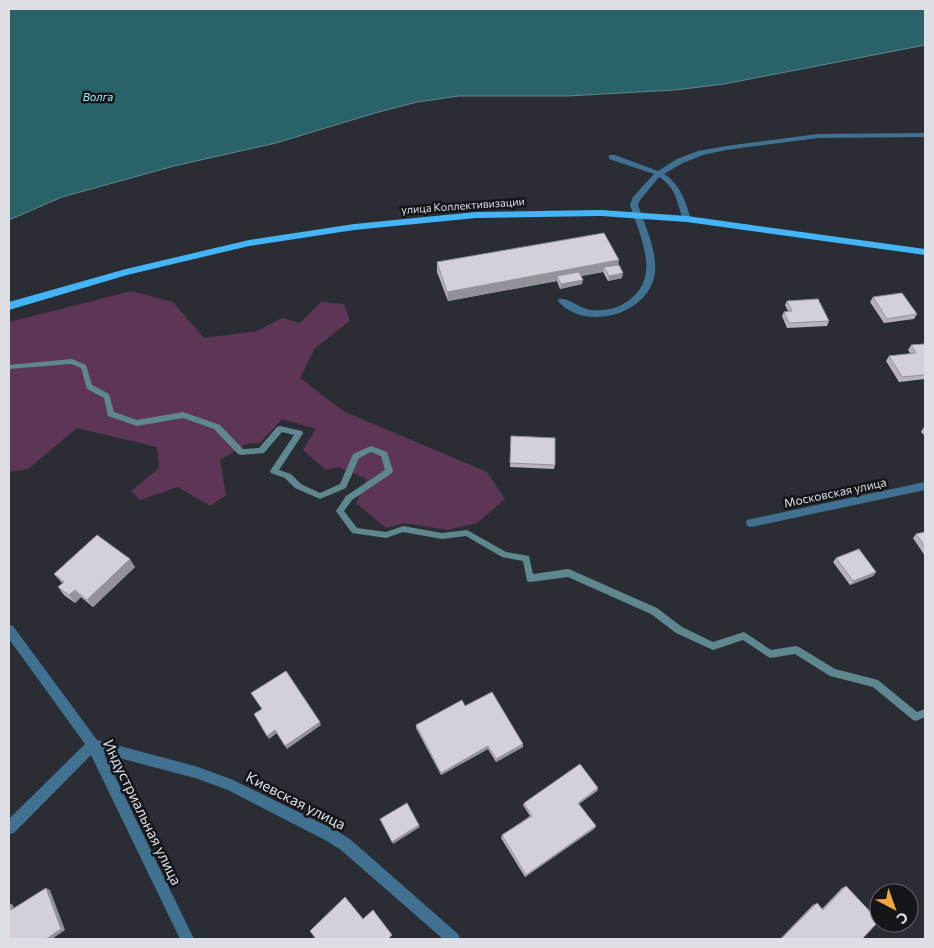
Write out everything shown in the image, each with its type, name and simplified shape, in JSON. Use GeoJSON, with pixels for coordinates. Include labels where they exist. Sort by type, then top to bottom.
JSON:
{"type":"FeatureCollection","features":[{"type":"Feature","properties":{"kind":"main road","name":"улица Коллективизации"},"geometry":{"type":"LineString","coordinates":[[9,306],[190,256],[308,234],[476,215],[562,212],[687,219],[924,254]]}},
{"type":"Feature","properties":{"kind":"street"},"geometry":{"type":"LineString","coordinates":[[562,302],[588,313],[612,313],[636,301],[644,292],[649,284],[651,262],[634,205],[636,199],[658,174],[680,161],[726,148],[826,135],[925,135]]}},
{"type":"Feature","properties":{"kind":"street"},"geometry":{"type":"LineString","coordinates":[[612,157],[658,174],[670,183],[678,192],[687,219]]}},
{"type":"Feature","properties":{"kind":"street","name":"Московская улица"},"geometry":{"type":"LineString","coordinates":[[751,523],[925,486]]}},
{"type":"Feature","properties":{"kind":"street","name":"Индустриальная улица"},"geometry":{"type":"LineString","coordinates":[[9,630],[93,745],[187,939]]}},
{"type":"Feature","properties":{"kind":"street"},"geometry":{"type":"LineString","coordinates":[[9,828],[93,745]]}},
{"type":"Feature","properties":{"kind":"street","name":"Киевская улица"},"geometry":{"type":"LineString","coordinates":[[93,745],[195,772],[231,785],[332,836],[346,845],[453,939]]}},
{"type":"Feature","properties":{"kind":"shaded area"},"geometry":{"type":"Polygon","coordinates":[[[132,291],[173,302],[204,338],[257,331],[282,318],[300,323],[321,302],[344,304],[350,321],[315,348],[300,378],[343,411],[487,472],[505,499],[477,523],[447,530],[405,523],[386,528],[356,503],[367,479],[338,467],[326,470],[303,450],[316,429],[282,419],[260,443],[246,444],[220,460],[226,495],[210,506],[178,487],[140,500],[131,491],[159,468],[157,447],[77,428],[28,469],[9,472],[9,322],[132,291]]]}},
{"type":"Feature","properties":{"kind":"water","name":"Волга"},"geometry":{"type":"Polygon","coordinates":[[[9,9],[925,9],[925,45],[724,84],[675,90],[567,96],[459,96],[417,102],[276,143],[174,166],[62,197],[9,220],[9,9]]]}},
{"type":"Feature","properties":{"kind":"building"},"geometry":{"type":"Polygon","coordinates":[[[604,233],[619,260],[447,292],[437,262],[604,233]]]}},
{"type":"Feature","properties":{"kind":"building"},"geometry":{"type":"Polygon","coordinates":[[[619,265],[623,273],[609,276],[604,267],[619,265]]]}},
{"type":"Feature","properties":{"kind":"building"},"geometry":{"type":"Polygon","coordinates":[[[579,272],[583,280],[561,284],[557,276],[579,272]]]}},
{"type":"Feature","properties":{"kind":"building"},"geometry":{"type":"Polygon","coordinates":[[[902,293],[917,314],[887,319],[873,297],[902,293]]]}},
{"type":"Feature","properties":{"kind":"building"},"geometry":{"type":"Polygon","coordinates":[[[818,299],[829,321],[789,323],[784,312],[792,311],[787,301],[818,299]]]}},
{"type":"Feature","properties":{"kind":"building"},"geometry":{"type":"Polygon","coordinates":[[[925,344],[925,375],[902,377],[889,356],[916,353],[911,345],[925,344]]]}},
{"type":"Feature","properties":{"kind":"building"},"geometry":{"type":"Polygon","coordinates":[[[511,436],[555,438],[555,465],[510,463],[511,436]]]}},
{"type":"Feature","properties":{"kind":"building"},"geometry":{"type":"Polygon","coordinates":[[[925,532],[925,547],[916,534],[925,532]]]}},
{"type":"Feature","properties":{"kind":"building"},"geometry":{"type":"Polygon","coordinates":[[[97,535],[130,559],[87,600],[75,590],[69,595],[58,587],[64,582],[54,574],[97,535]]]}},
{"type":"Feature","properties":{"kind":"building"},"geometry":{"type":"Polygon","coordinates":[[[859,549],[876,572],[853,581],[836,558],[859,549]]]}},
{"type":"Feature","properties":{"kind":"building"},"geometry":{"type":"Polygon","coordinates":[[[286,671],[320,722],[285,746],[275,730],[267,736],[254,714],[262,709],[251,693],[286,671]]]}},
{"type":"Feature","properties":{"kind":"building"},"geometry":{"type":"Polygon","coordinates":[[[492,692],[523,744],[496,759],[488,746],[441,773],[416,725],[462,700],[465,706],[492,692]]]}},
{"type":"Feature","properties":{"kind":"building"},"geometry":{"type":"Polygon","coordinates":[[[580,764],[598,788],[578,803],[596,826],[526,875],[502,835],[532,816],[524,803],[580,764]]]}},
{"type":"Feature","properties":{"kind":"building"},"geometry":{"type":"Polygon","coordinates":[[[407,803],[419,825],[392,842],[380,819],[407,803]]]}},
{"type":"Feature","properties":{"kind":"building"},"geometry":{"type":"Polygon","coordinates":[[[846,886],[869,910],[869,932],[862,939],[781,939],[817,903],[823,910],[846,886]]]}},
{"type":"Feature","properties":{"kind":"building"},"geometry":{"type":"Polygon","coordinates":[[[46,888],[61,929],[46,939],[9,939],[9,904],[11,910],[46,888]]]}},
{"type":"Feature","properties":{"kind":"building"},"geometry":{"type":"Polygon","coordinates":[[[345,897],[363,919],[373,910],[392,935],[388,939],[316,939],[310,931],[345,897]]]}},
{"type":"Feature","properties":{"kind":"waterway"},"geometry":{"type":"LineString","coordinates":[[9,367],[72,361],[84,367],[89,387],[107,396],[111,414],[137,423],[183,415],[217,427],[241,452],[261,451],[280,429],[299,433],[274,471],[288,476],[298,486],[320,496],[343,486],[356,456],[371,449],[384,454],[389,471],[349,498],[340,511],[355,531],[386,535],[403,529],[442,536],[467,533],[505,555],[526,558],[530,578],[568,573],[654,611],[679,630],[713,646],[744,636],[770,654],[796,650],[833,673],[875,683],[916,717],[925,713]]}}]}
